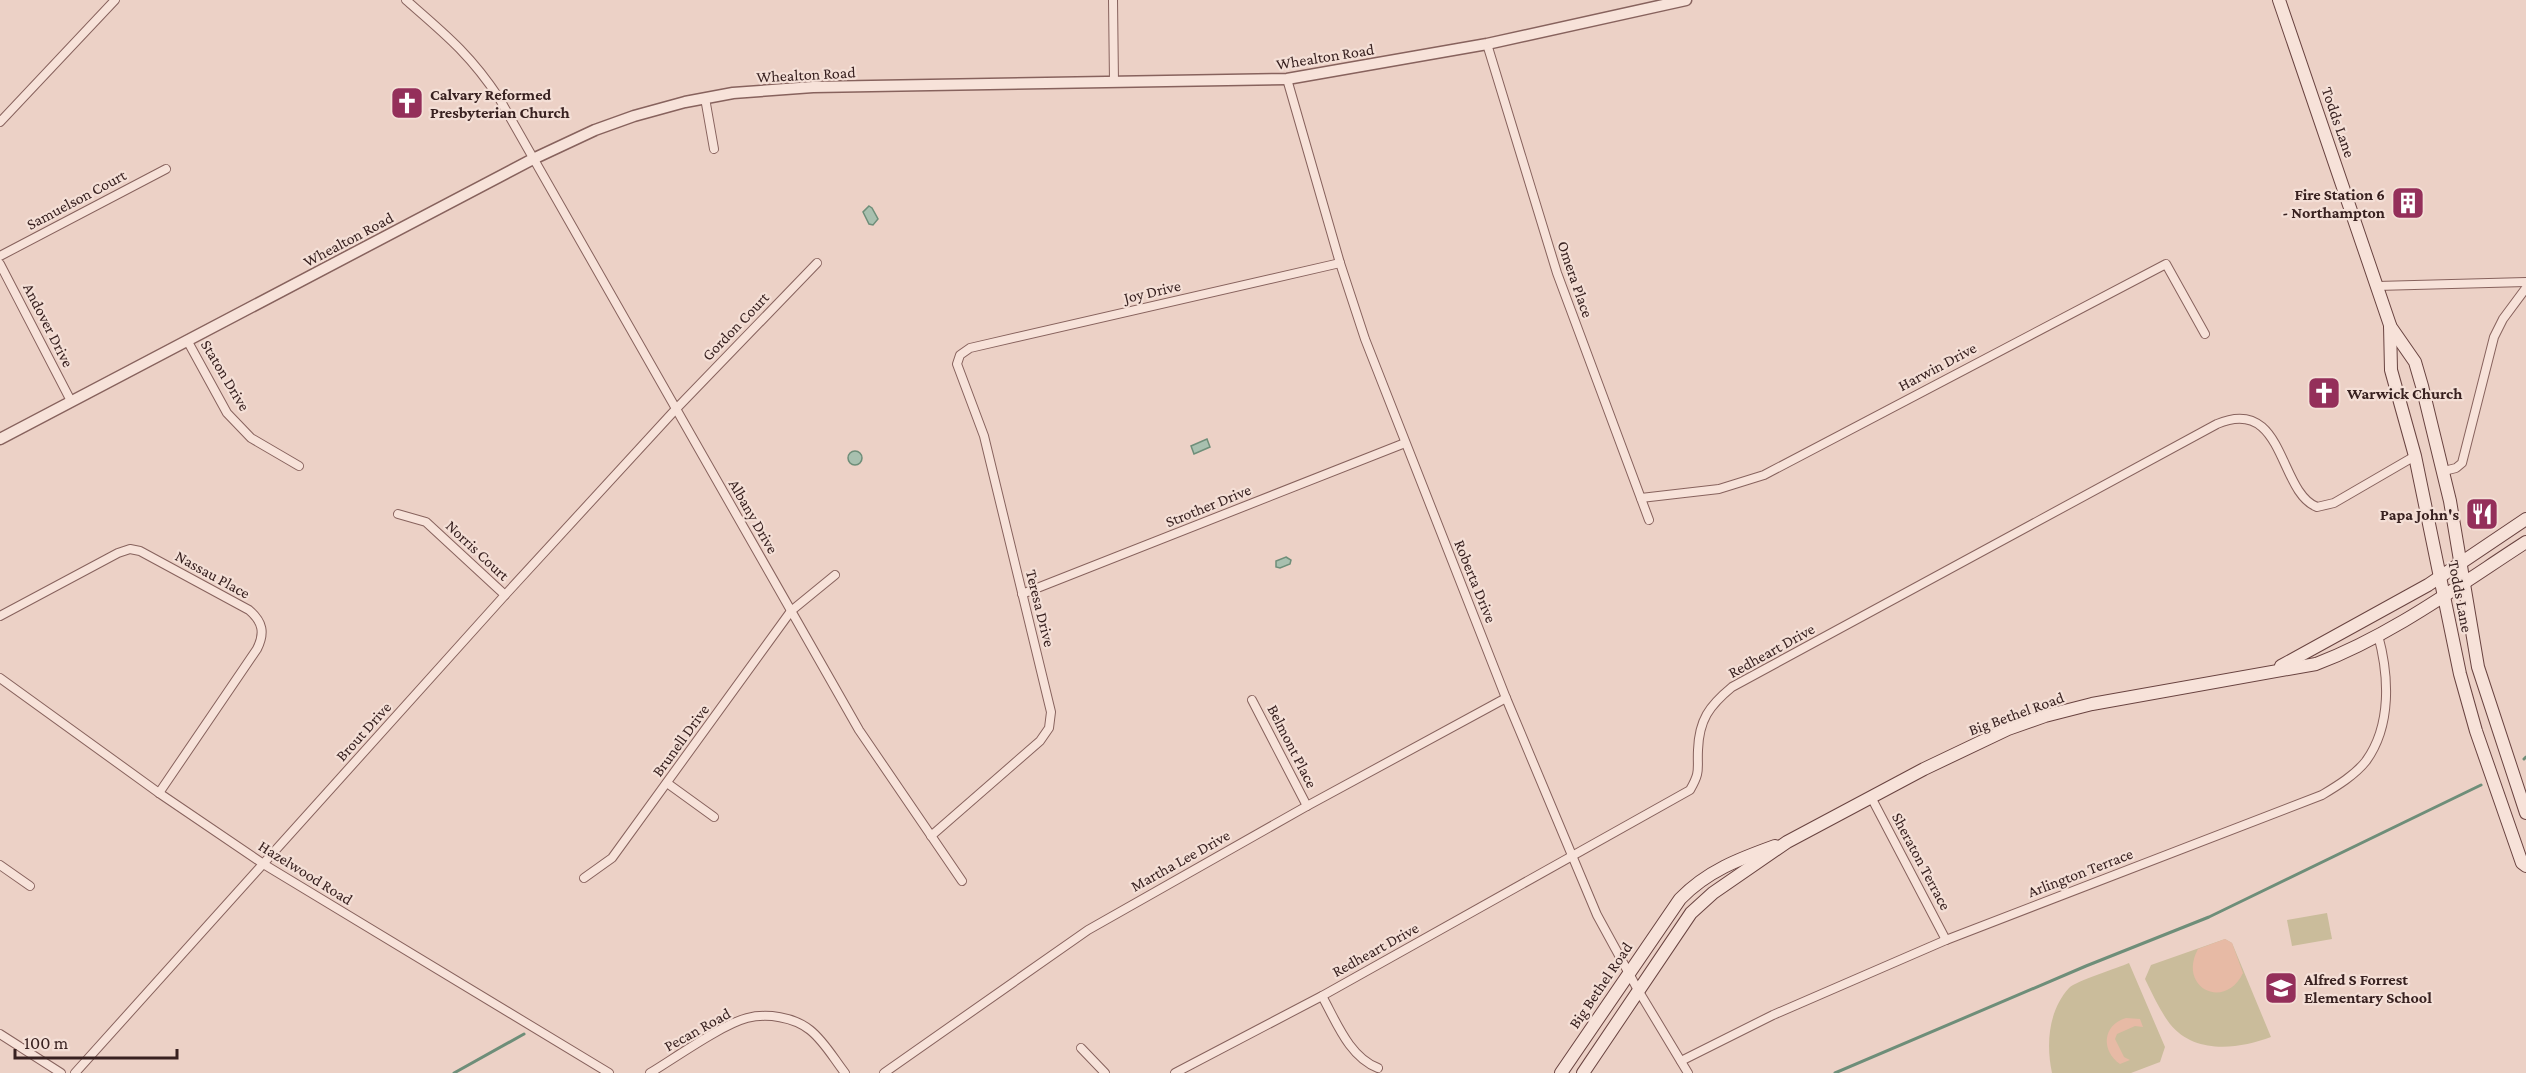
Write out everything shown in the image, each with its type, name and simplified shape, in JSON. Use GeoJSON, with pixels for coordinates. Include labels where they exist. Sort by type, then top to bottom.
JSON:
{"type":"FeatureCollection","features":[{"type":"Feature","properties":{"kind":"main road","name":"Todds Lane"},"geometry":{"type":"LineString","coordinates":[[2279,0],[2390,324],[2415,362],[2444,471],[2475,656],[2484,690],[2526,813]]}},
{"type":"Feature","properties":{"kind":"main road","name":"Todds Lane"},"geometry":{"type":"LineString","coordinates":[[2390,324],[2391,370],[2415,456],[2456,660],[2470,712],[2522,863],[2526,866]]}},
{"type":"Feature","properties":{"kind":"main road","name":"Big Bethel Road"},"geometry":{"type":"LineString","coordinates":[[2275,669],[2440,577],[2526,519]]}},
{"type":"Feature","properties":{"kind":"main road","name":"Big Bethel Road"},"geometry":{"type":"LineString","coordinates":[[1583,1073],[1682,925],[1698,905],[1787,842],[1977,743],[2045,716],[2092,704],[2212,684],[2275,669],[2316,664],[2378,635],[2444,596],[2526,542]]}},
{"type":"Feature","properties":{"kind":"main road","name":"Big Bethel Road"},"geometry":{"type":"LineString","coordinates":[[1561,1073],[1673,907],[1699,882],[1737,860],[1787,842]]}},
{"type":"Feature","properties":{"kind":"street"},"geometry":{"type":"LineString","coordinates":[[0,122],[115,0]]}},
{"type":"Feature","properties":{"kind":"street","name":"Albany Drive"},"geometry":{"type":"LineString","coordinates":[[406,0],[461,48],[482,73],[859,730],[962,881]]}},
{"type":"Feature","properties":{"kind":"street"},"geometry":{"type":"LineString","coordinates":[[1113,0],[1113,82]]}},
{"type":"Feature","properties":{"kind":"street","name":"Whealton Road"},"geometry":{"type":"LineString","coordinates":[[0,439],[533,159],[595,130],[634,116],[733,93],[813,87],[1287,79],[1487,44],[1686,0]]}},
{"type":"Feature","properties":{"kind":"street","name":"Omera Place"},"geometry":{"type":"LineString","coordinates":[[1487,44],[1557,273],[1649,520]]}},
{"type":"Feature","properties":{"kind":"street","name":"Roberta Drive"},"geometry":{"type":"LineString","coordinates":[[1287,79],[1340,263],[1365,339],[1506,698],[1597,915],[1628,973],[1688,1073]]}},
{"type":"Feature","properties":{"kind":"street"},"geometry":{"type":"LineString","coordinates":[[705,98],[714,149]]}},
{"type":"Feature","properties":{"kind":"street","name":"Samuelson Court"},"geometry":{"type":"LineString","coordinates":[[0,256],[166,169]]}},
{"type":"Feature","properties":{"kind":"street","name":"Gordon Court"},"geometry":{"type":"LineString","coordinates":[[675,410],[817,263]]}},
{"type":"Feature","properties":{"kind":"street","name":"Joy Drive"},"geometry":{"type":"LineString","coordinates":[[970,348],[1340,263]]}},
{"type":"Feature","properties":{"kind":"street","name":"Andover Drive"},"geometry":{"type":"LineString","coordinates":[[0,264],[71,401]]}},
{"type":"Feature","properties":{"kind":"street","name":"Harwin Drive"},"geometry":{"type":"LineString","coordinates":[[1641,498],[1719,489],[1764,475],[2166,264],[2205,334]]}},
{"type":"Feature","properties":{"kind":"street"},"geometry":{"type":"LineString","coordinates":[[2378,286],[2526,282]]}},
{"type":"Feature","properties":{"kind":"street"},"geometry":{"type":"LineString","coordinates":[[2444,471],[2456,468],[2463,459],[2494,337],[2503,319],[2526,288]]}},
{"type":"Feature","properties":{"kind":"street","name":"Staton Drive"},"geometry":{"type":"LineString","coordinates":[[187,340],[227,413],[251,438],[298,466]]}},
{"type":"Feature","properties":{"kind":"street","name":"Teresa Drive"},"geometry":{"type":"LineString","coordinates":[[931,836],[1040,741],[1049,728],[1051,712],[984,436],[957,364],[960,355],[970,348]]}},
{"type":"Feature","properties":{"kind":"street","name":"Brout Drive"},"geometry":{"type":"LineString","coordinates":[[75,1073],[265,865],[505,595],[675,410]]}},
{"type":"Feature","properties":{"kind":"street","name":"Redheart Drive"},"geometry":{"type":"LineString","coordinates":[[1175,1073],[1322,996],[1690,790],[1697,778],[1700,766],[1698,753],[1700,727],[1712,703],[1732,687],[2217,424],[2236,418],[2249,420],[2265,429],[2305,498],[2317,507],[2334,503],[2415,456]]}},
{"type":"Feature","properties":{"kind":"street","name":"Strother Drive"},"geometry":{"type":"LineString","coordinates":[[1022,594],[1405,443]]}},
{"type":"Feature","properties":{"kind":"street","name":"Norris Court"},"geometry":{"type":"LineString","coordinates":[[398,514],[426,522],[505,595]]}},
{"type":"Feature","properties":{"kind":"street","name":"Nassau Place"},"geometry":{"type":"LineString","coordinates":[[0,616],[118,553],[130,549],[151,557],[249,610],[257,617],[262,628],[262,639],[257,649],[159,793]]}},
{"type":"Feature","properties":{"kind":"street","name":"Brunell Drive"},"geometry":{"type":"LineString","coordinates":[[584,879],[612,858],[791,611],[835,575]]}},
{"type":"Feature","properties":{"kind":"street","name":"Arlington Terrace"},"geometry":{"type":"LineString","coordinates":[[1681,1061],[1773,1015],[1946,939],[2322,795],[2344,781],[2365,761],[2383,723],[2386,677],[2378,635]]}},
{"type":"Feature","properties":{"kind":"street","name":"Hazelwood Road"},"geometry":{"type":"LineString","coordinates":[[0,678],[159,793],[265,865],[609,1073]]}},
{"type":"Feature","properties":{"kind":"street","name":"Martha Lee Drive"},"geometry":{"type":"LineString","coordinates":[[884,1073],[1088,930],[1506,698]]}},
{"type":"Feature","properties":{"kind":"street","name":"Belmont Place"},"geometry":{"type":"LineString","coordinates":[[1252,700],[1307,807]]}},
{"type":"Feature","properties":{"kind":"street"},"geometry":{"type":"LineString","coordinates":[[668,783],[714,817]]}},
{"type":"Feature","properties":{"kind":"street","name":"Sheraton Terrace"},"geometry":{"type":"LineString","coordinates":[[1871,797],[1946,939]]}},
{"type":"Feature","properties":{"kind":"street"},"geometry":{"type":"LineString","coordinates":[[0,865],[30,886]]}},
{"type":"Feature","properties":{"kind":"street"},"geometry":{"type":"LineString","coordinates":[[1322,996],[1355,1051],[1365,1062],[1378,1068]]}},
{"type":"Feature","properties":{"kind":"street","name":"Pecan Road"},"geometry":{"type":"LineString","coordinates":[[650,1073],[728,1027],[747,1018],[769,1016],[790,1019],[809,1029],[845,1073]]}},
{"type":"Feature","properties":{"kind":"street"},"geometry":{"type":"LineString","coordinates":[[0,1034],[61,1073]]}},
{"type":"Feature","properties":{"kind":"street"},"geometry":{"type":"LineString","coordinates":[[1081,1048],[1105,1073]]}},
{"type":"Feature","properties":{"kind":"shaded area"},"geometry":{"type":"Polygon","coordinates":[[[869,206],[878,219],[873,225],[869,224],[863,212],[869,206]]]}},
{"type":"Feature","properties":{"kind":"shaded area"},"geometry":{"type":"Polygon","coordinates":[[[1207,439],[1210,447],[1194,454],[1191,446],[1207,439]]]}},
{"type":"Feature","properties":{"kind":"shaded area"},"geometry":{"type":"Polygon","coordinates":[[[855,451],[860,453],[862,458],[860,463],[855,465],[850,463],[848,458],[850,453],[855,451]]]}},
{"type":"Feature","properties":{"kind":"shaded area"},"geometry":{"type":"Polygon","coordinates":[[[1286,557],[1291,560],[1290,564],[1280,568],[1276,567],[1276,561],[1286,557]]]}},
{"type":"Feature","properties":{"kind":"shaded area"},"geometry":{"type":"Polygon","coordinates":[[[2327,913],[2332,939],[2292,946],[2287,920],[2327,913]]]}},
{"type":"Feature","properties":{"kind":"shaded area"},"geometry":{"type":"Polygon","coordinates":[[[2225,939],[2232,943],[2271,1037],[2245,1044],[2218,1047],[2192,1041],[2170,1024],[2145,979],[2151,965],[2225,939]]]}},
{"type":"Feature","properties":{"kind":"shaded area"},"geometry":{"type":"Polygon","coordinates":[[[2129,963],[2165,1047],[2160,1062],[2131,1073],[2052,1073],[2049,1051],[2050,1029],[2062,997],[2073,985],[2129,963]]]}},
{"type":"Feature","properties":{"kind":"sand"},"geometry":{"type":"Polygon","coordinates":[[[2225,939],[2232,943],[2243,973],[2235,984],[2225,991],[2206,990],[2198,984],[2194,975],[2193,963],[2198,949],[2225,939]]]}},
{"type":"Feature","properties":{"kind":"sand"},"geometry":{"type":"Polygon","coordinates":[[[2126,1018],[2140,1019],[2143,1027],[2135,1026],[2117,1034],[2115,1039],[2124,1057],[2130,1060],[2120,1064],[2110,1052],[2107,1039],[2112,1026],[2126,1018]]]}},
{"type":"Feature","properties":{"kind":"waterway"},"geometry":{"type":"LineString","coordinates":[[1835,1073],[2086,966],[2209,917],[2481,785]]}},
{"type":"Feature","properties":{"kind":"waterway"},"geometry":{"type":"LineString","coordinates":[[454,1073],[524,1034]]}},
{"type":"Feature","properties":{"kind":"place","name":"Calvary Reformed Presbyterian Church"},"geometry":{"type":"Point","coordinates":[407,103]}},
{"type":"Feature","properties":{"kind":"place","name":"Fire Station 6 - Northampton"},"geometry":{"type":"Point","coordinates":[2408,203]}},
{"type":"Feature","properties":{"kind":"place","name":"Warwick Church"},"geometry":{"type":"Point","coordinates":[2324,393]}},
{"type":"Feature","properties":{"kind":"place","name":"Papa John's"},"geometry":{"type":"Point","coordinates":[2482,514]}},
{"type":"Feature","properties":{"kind":"place","name":"Alfred S Forrest Elementary School"},"geometry":{"type":"Point","coordinates":[2281,988]}}]}
